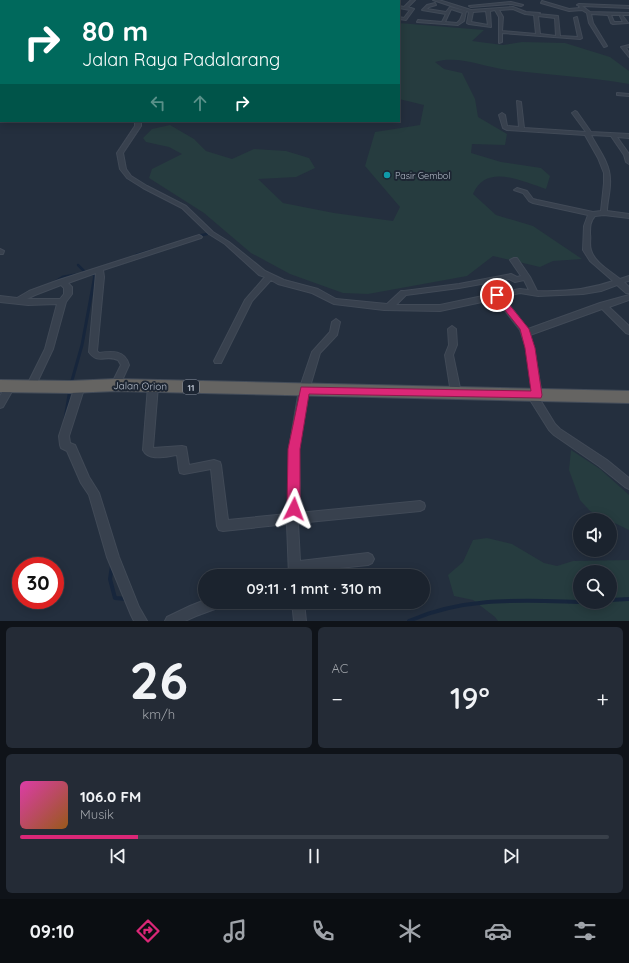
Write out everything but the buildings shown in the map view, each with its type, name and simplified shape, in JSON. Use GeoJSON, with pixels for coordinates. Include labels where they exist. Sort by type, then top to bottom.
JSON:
{"type":"FeatureCollection","features":[{"type":"Feature","properties":{"kind":"highway","name":"Jalan Orion"},"geometry":{"type":"LineString","coordinates":[[5,386],[76,387],[116,385],[304,390]]}},
{"type":"Feature","properties":{"kind":"highway","name":"11"},"geometry":{"type":"LineString","coordinates":[[304,390],[629,397]]}},
{"type":"Feature","properties":{"kind":"street"},"geometry":{"type":"LineString","coordinates":[[446,17],[431,14],[424,10],[435,2],[457,0]]}},
{"type":"Feature","properties":{"kind":"street"},"geometry":{"type":"LineString","coordinates":[[403,2],[412,1]]}},
{"type":"Feature","properties":{"kind":"street"},"geometry":{"type":"LineString","coordinates":[[406,7],[412,1]]}},
{"type":"Feature","properties":{"kind":"street"},"geometry":{"type":"LineString","coordinates":[[608,1],[629,5]]}},
{"type":"Feature","properties":{"kind":"street"},"geometry":{"type":"LineString","coordinates":[[427,21],[435,2]]}},
{"type":"Feature","properties":{"kind":"street"},"geometry":{"type":"LineString","coordinates":[[443,2],[471,11],[488,11],[513,8],[535,14],[557,17],[558,37]]}},
{"type":"Feature","properties":{"kind":"street"},"geometry":{"type":"LineString","coordinates":[[542,2],[558,3]]}},
{"type":"Feature","properties":{"kind":"street"},"geometry":{"type":"LineString","coordinates":[[551,2],[569,10],[583,9]]}},
{"type":"Feature","properties":{"kind":"street"},"geometry":{"type":"LineString","coordinates":[[460,7],[511,3],[523,6]]}},
{"type":"Feature","properties":{"kind":"street"},"geometry":{"type":"LineString","coordinates":[[629,5],[623,7],[579,5],[590,13],[629,14]]}},
{"type":"Feature","properties":{"kind":"street"},"geometry":{"type":"LineString","coordinates":[[400,7],[412,9],[405,19],[400,18]]}},
{"type":"Feature","properties":{"kind":"street"},"geometry":{"type":"LineString","coordinates":[[418,21],[427,21],[444,23],[460,24],[465,12],[452,7],[444,23]]}},
{"type":"Feature","properties":{"kind":"street"},"geometry":{"type":"LineString","coordinates":[[623,7],[629,14]]}},
{"type":"Feature","properties":{"kind":"street"},"geometry":{"type":"LineString","coordinates":[[529,8],[538,12],[535,14],[538,35]]}},
{"type":"Feature","properties":{"kind":"street"},"geometry":{"type":"LineString","coordinates":[[497,10],[500,17],[500,42]]}},
{"type":"Feature","properties":{"kind":"street"},"geometry":{"type":"LineString","coordinates":[[569,10],[567,11],[571,16]]}},
{"type":"Feature","properties":{"kind":"street"},"geometry":{"type":"LineString","coordinates":[[471,11],[469,23],[490,26],[492,29],[538,35],[580,38],[576,18]]}},
{"type":"Feature","properties":{"kind":"street"},"geometry":{"type":"LineString","coordinates":[[488,11],[490,26]]}},
{"type":"Feature","properties":{"kind":"street"},"geometry":{"type":"LineString","coordinates":[[400,12],[408,13]]}},
{"type":"Feature","properties":{"kind":"street"},"geometry":{"type":"LineString","coordinates":[[422,15],[448,13]]}},
{"type":"Feature","properties":{"kind":"street"},"geometry":{"type":"LineString","coordinates":[[590,13],[590,23],[605,46]]}},
{"type":"Feature","properties":{"kind":"street"},"geometry":{"type":"LineString","coordinates":[[608,13],[613,22],[626,23],[623,18],[629,20]]}},
{"type":"Feature","properties":{"kind":"street"},"geometry":{"type":"LineString","coordinates":[[629,46],[623,47],[629,56]]}},
{"type":"Feature","properties":{"kind":"street"},"geometry":{"type":"LineString","coordinates":[[619,94],[629,95]]}},
{"type":"Feature","properties":{"kind":"street"},"geometry":{"type":"LineString","coordinates":[[519,102],[522,129]]}},
{"type":"Feature","properties":{"kind":"street"},"geometry":{"type":"LineString","coordinates":[[575,113],[588,134],[607,171],[607,187],[603,203],[604,213]]}},
{"type":"Feature","properties":{"kind":"street"},"geometry":{"type":"LineString","coordinates":[[502,115],[505,127],[629,136]]}},
{"type":"Feature","properties":{"kind":"street"},"geometry":{"type":"LineString","coordinates":[[138,122],[138,126],[120,153],[124,172],[137,182],[184,207],[211,233],[227,243],[254,267],[270,278],[315,291],[334,301],[389,308],[440,308],[520,291],[559,294],[583,292],[598,289],[629,278]]}},
{"type":"Feature","properties":{"kind":"street"},"geometry":{"type":"LineString","coordinates":[[613,135],[627,155],[629,162]]}},
{"type":"Feature","properties":{"kind":"street"},"geometry":{"type":"LineString","coordinates":[[517,190],[525,192],[531,200],[535,202],[593,214],[604,213],[629,216]]}},
{"type":"Feature","properties":{"kind":"street"},"geometry":{"type":"LineString","coordinates":[[593,214],[586,226],[587,251],[592,260],[620,281],[629,291]]}},
{"type":"Feature","properties":{"kind":"street"},"geometry":{"type":"LineString","coordinates":[[20,300],[32,293],[97,269],[199,237]]}},
{"type":"Feature","properties":{"kind":"street"},"geometry":{"type":"LineString","coordinates":[[514,260],[526,277],[534,293]]}},
{"type":"Feature","properties":{"kind":"street"},"geometry":{"type":"LineString","coordinates":[[97,269],[100,277],[96,306],[93,352],[96,356],[110,354],[120,356],[124,360],[125,365],[116,385]]}},
{"type":"Feature","properties":{"kind":"street"},"geometry":{"type":"LineString","coordinates":[[389,308],[404,293],[459,286],[511,276],[515,280],[526,277]]}},
{"type":"Feature","properties":{"kind":"street"},"geometry":{"type":"LineString","coordinates":[[218,361],[249,300],[270,278]]}},
{"type":"Feature","properties":{"kind":"street"},"geometry":{"type":"LineString","coordinates":[[32,387],[49,348],[62,301],[69,290],[62,282]]}},
{"type":"Feature","properties":{"kind":"street"},"geometry":{"type":"LineString","coordinates":[[497,295],[521,324],[526,333],[535,395],[552,427],[557,432],[625,475],[629,484]]}},
{"type":"Feature","properties":{"kind":"street"},"geometry":{"type":"LineString","coordinates":[[526,333],[629,297]]}},
{"type":"Feature","properties":{"kind":"street"},"geometry":{"type":"LineString","coordinates":[[0,299],[28,302],[62,301]]}},
{"type":"Feature","properties":{"kind":"street"},"geometry":{"type":"LineString","coordinates":[[603,305],[629,331]]}},
{"type":"Feature","properties":{"kind":"street"},"geometry":{"type":"LineString","coordinates":[[295,569],[292,519],[295,499],[294,449],[304,390],[316,352],[334,333],[336,322]]}},
{"type":"Feature","properties":{"kind":"street"},"geometry":{"type":"LineString","coordinates":[[452,329],[453,345],[449,355],[456,393]]}},
{"type":"Feature","properties":{"kind":"street"},"geometry":{"type":"LineString","coordinates":[[0,404],[5,386]]}},
{"type":"Feature","properties":{"kind":"street"},"geometry":{"type":"LineString","coordinates":[[153,386],[148,450],[152,453],[182,450],[184,470],[214,464],[216,465],[223,526],[420,506]]}},
{"type":"Feature","properties":{"kind":"street"},"geometry":{"type":"LineString","coordinates":[[76,387],[64,436],[65,445],[71,448],[85,480],[94,492],[113,556],[135,611],[141,621]]}},
{"type":"Feature","properties":{"kind":"street"},"geometry":{"type":"LineString","coordinates":[[312,569],[368,559]]}},
{"type":"Feature","properties":{"kind":"street"},"geometry":{"type":"LineString","coordinates":[[171,621],[198,609]]}},
{"type":"Feature","properties":{"kind":"street"},"geometry":{"type":"LineString","coordinates":[[299,609],[300,621]]}},
{"type":"Feature","properties":{"kind":"green space"},"geometry":{"type":"Polygon","coordinates":[[[400,23],[484,30],[472,41],[503,45],[522,42],[565,43],[610,57],[629,71],[629,84],[498,69],[471,62],[444,60],[435,62],[444,69],[462,73],[475,99],[478,117],[507,134],[505,145],[472,144],[471,153],[501,162],[541,168],[550,176],[546,189],[515,179],[495,177],[486,179],[479,185],[473,194],[496,215],[533,226],[582,259],[553,261],[540,267],[493,256],[467,276],[368,294],[343,293],[290,274],[251,253],[204,213],[149,178],[152,169],[182,154],[169,147],[146,142],[143,138],[152,129],[170,125],[194,139],[206,151],[232,159],[254,149],[286,151],[309,158],[315,168],[296,177],[258,179],[283,203],[334,213],[393,221],[400,207],[365,166],[375,132],[420,125],[424,105],[400,99],[400,23]]]}},
{"type":"Feature","properties":{"kind":"green space"},"geometry":{"type":"Polygon","coordinates":[[[571,450],[600,469],[629,495],[629,530],[617,524],[617,513],[594,513],[590,511],[580,500],[569,470],[571,450]]]}},
{"type":"Feature","properties":{"kind":"green space"},"geometry":{"type":"Polygon","coordinates":[[[487,538],[512,544],[544,563],[557,566],[573,561],[629,560],[629,621],[498,621],[473,600],[454,596],[448,575],[463,562],[473,540],[487,538]]]}},
{"type":"Feature","properties":{"kind":"waterway"},"geometry":{"type":"LineString","coordinates":[[197,236],[207,234]]}},
{"type":"Feature","properties":{"kind":"waterway"},"geometry":{"type":"LineString","coordinates":[[136,255],[153,250]]}},
{"type":"Feature","properties":{"kind":"waterway"},"geometry":{"type":"LineString","coordinates":[[78,265],[86,273],[95,275]]}},
{"type":"Feature","properties":{"kind":"waterway"},"geometry":{"type":"LineString","coordinates":[[90,274],[95,275]]}},
{"type":"Feature","properties":{"kind":"waterway"},"geometry":{"type":"LineString","coordinates":[[55,282],[63,277],[75,275]]}},
{"type":"Feature","properties":{"kind":"waterway"},"geometry":{"type":"LineString","coordinates":[[71,384],[82,345],[95,275]]}},
{"type":"Feature","properties":{"kind":"waterway"},"geometry":{"type":"LineString","coordinates":[[65,419],[70,389]]}},
{"type":"Feature","properties":{"kind":"waterway"},"geometry":{"type":"LineString","coordinates":[[112,566],[110,579],[115,598],[127,599]]}},
{"type":"Feature","properties":{"kind":"waterway"},"geometry":{"type":"LineString","coordinates":[[617,600],[629,599]]}},
{"type":"Feature","properties":{"kind":"waterway"},"geometry":{"type":"LineString","coordinates":[[409,621],[453,607],[476,603],[498,601],[573,602]]}},
{"type":"Feature","properties":{"kind":"place","name":"Pasir Gembol"},"geometry":{"type":"Point","coordinates":[387,175]}},
{"type":"Feature","properties":{"kind":"route"},"geometry":{"type":"LineString","coordinates":[[294,509],[294,449],[304,390],[537,395],[530,348],[526,333],[521,324],[497,295]]}}]}
